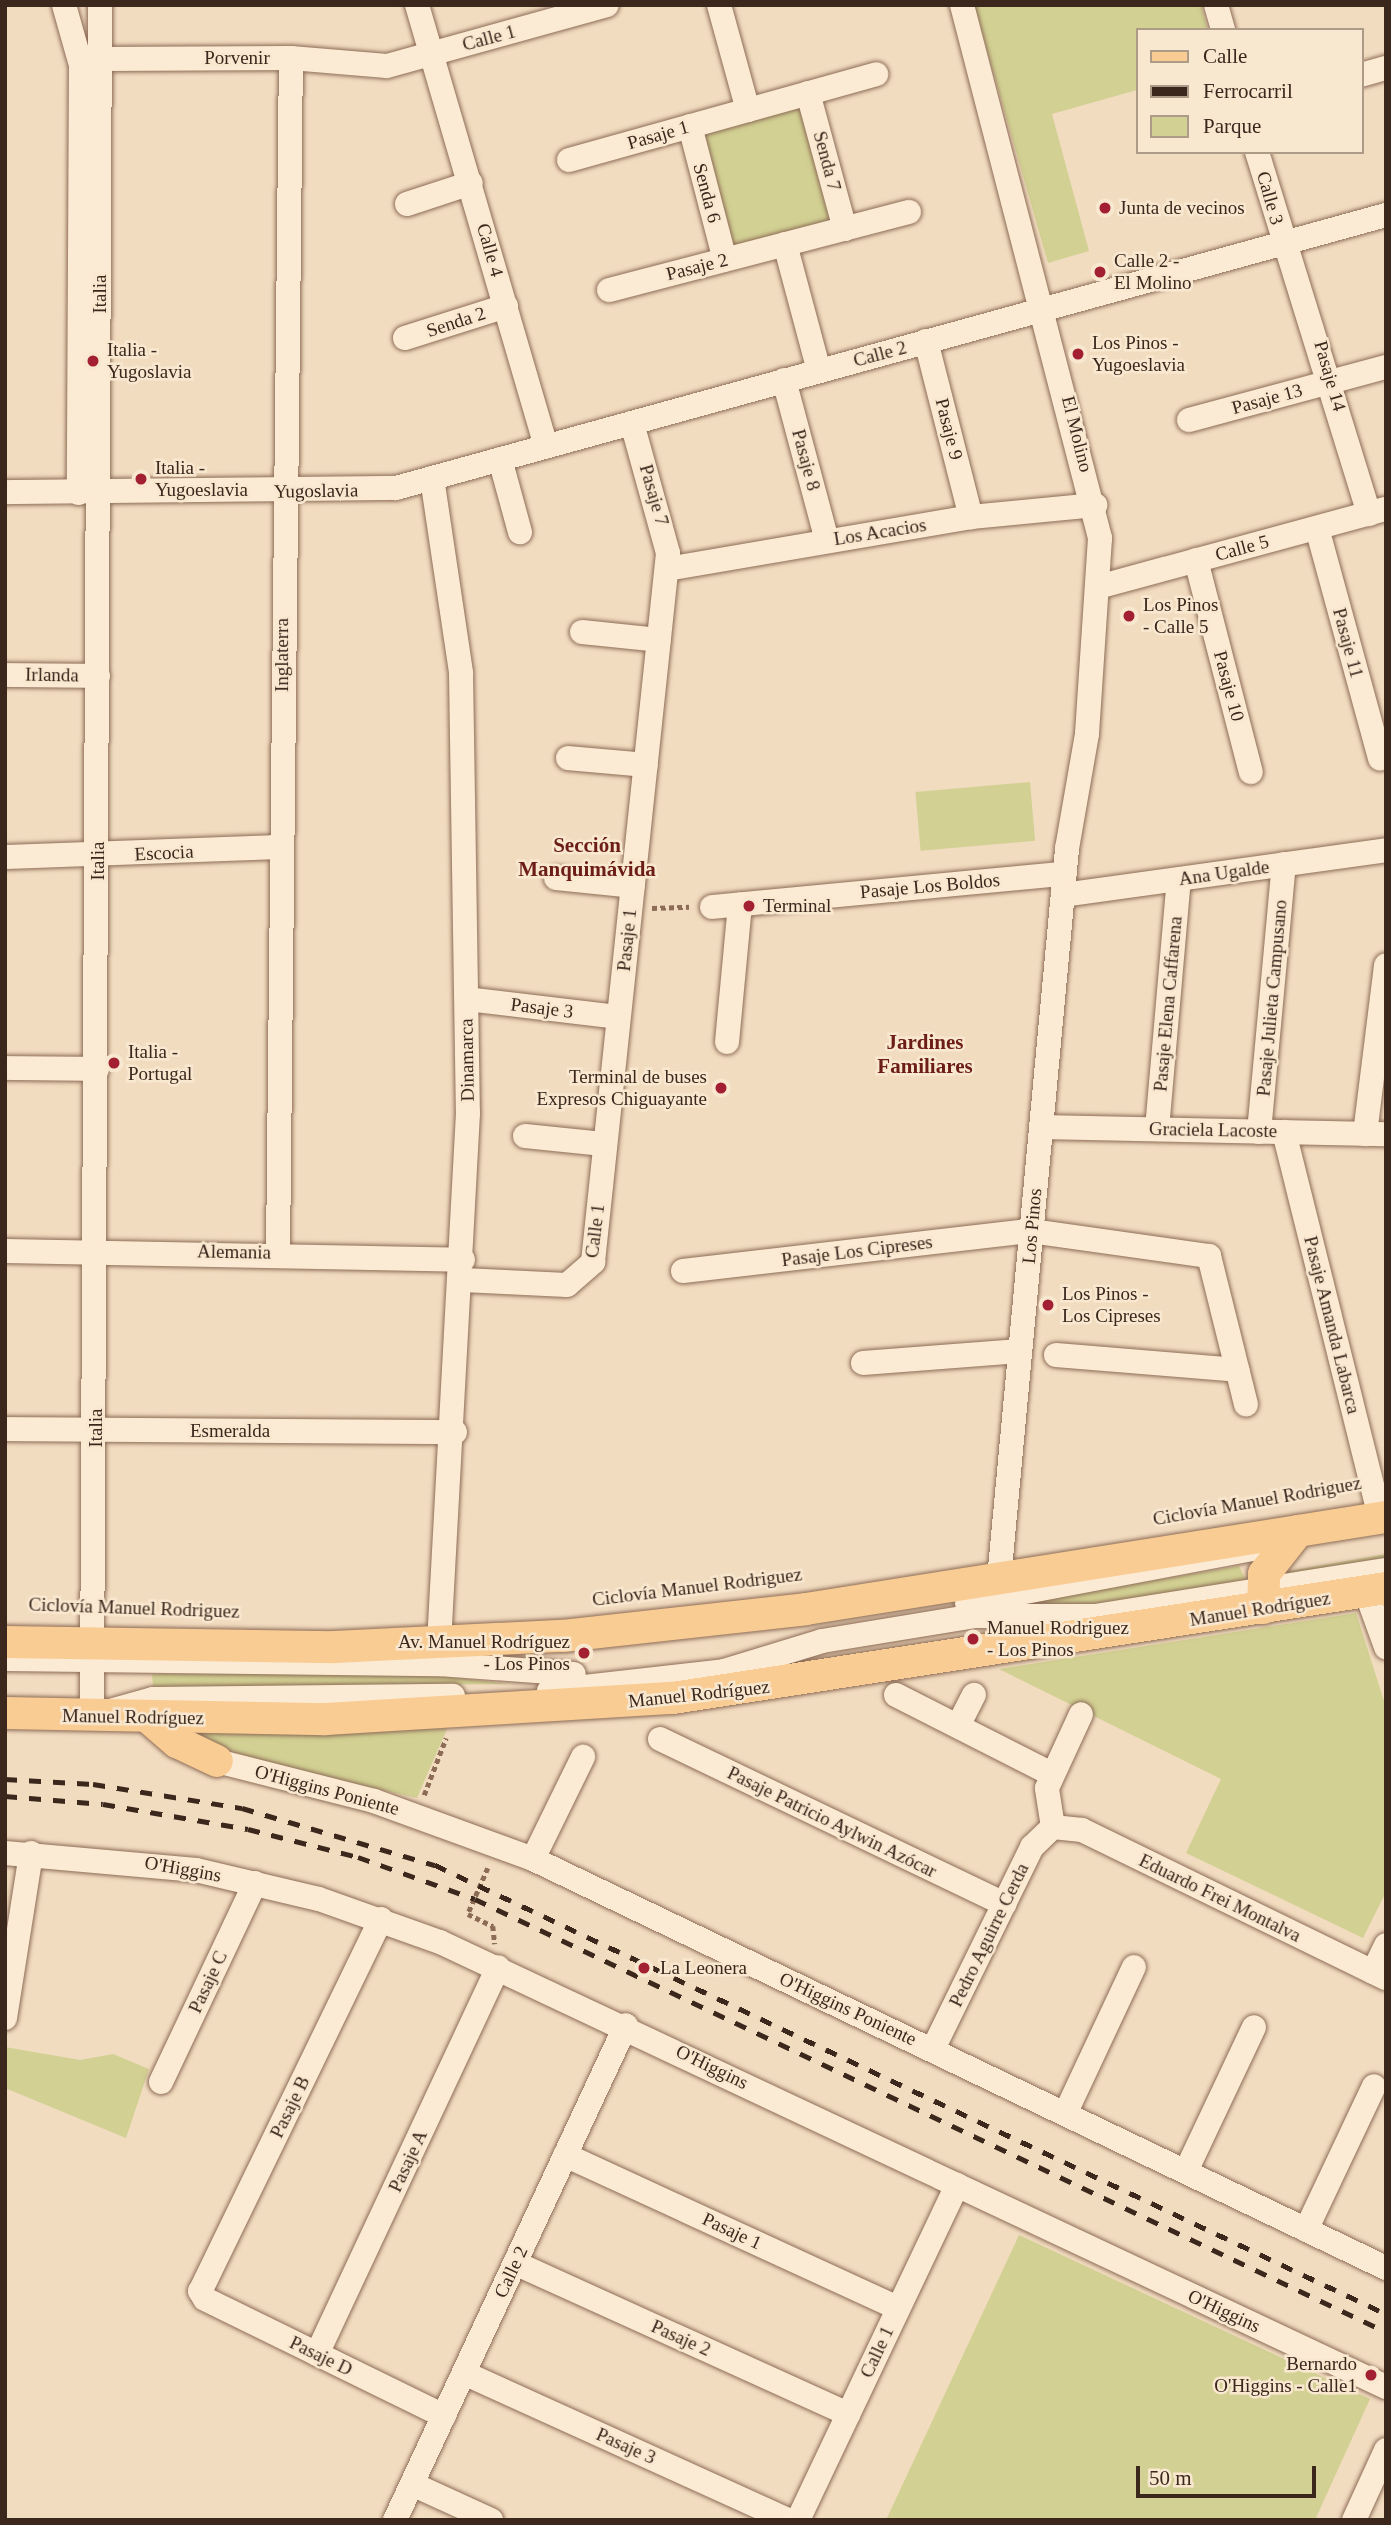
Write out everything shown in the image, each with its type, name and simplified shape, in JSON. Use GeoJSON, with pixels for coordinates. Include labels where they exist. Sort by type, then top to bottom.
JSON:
{"type":"FeatureCollection","features":[{"type":"Feature","properties":{"kind":"main road"},"geometry":{"type":"LineString","coordinates":[[5,1642],[94,1653],[439,1644],[741,1618],[1383,1518]]}},
{"type":"Feature","properties":{"kind":"main road"},"geometry":{"type":"LineString","coordinates":[[1261,1599],[1269,1564],[1298,1531]]}},
{"type":"Feature","properties":{"kind":"main road","name":"Manuel Rodríguez"},"geometry":{"type":"LineString","coordinates":[[5,1713],[149,1718],[454,1714],[764,1687],[1261,1599],[1379,1583]]}},
{"type":"Feature","properties":{"kind":"main road"},"geometry":{"type":"LineString","coordinates":[[149,1718],[177,1742],[217,1761]]}},
{"type":"Feature","properties":{"kind":"street","name":"Italia"},"geometry":{"type":"LineString","coordinates":[[64,5],[81,65],[89,493],[98,676],[96,1430],[92,1716]]}},
{"type":"Feature","properties":{"kind":"street","name":"Italia"},"geometry":{"type":"LineString","coordinates":[[89,493],[102,59],[100,5]]}},
{"type":"Feature","properties":{"kind":"street"},"geometry":{"type":"LineString","coordinates":[[417,5],[434,53]]}},
{"type":"Feature","properties":{"kind":"street","name":"Calle 1"},"geometry":{"type":"LineString","coordinates":[[370,67],[434,53],[572,10],[607,5]]}},
{"type":"Feature","properties":{"kind":"street"},"geometry":{"type":"LineString","coordinates":[[719,5],[748,110]]}},
{"type":"Feature","properties":{"kind":"street","name":"El Molino"},"geometry":{"type":"LineString","coordinates":[[962,5],[1095,505],[1098,587],[1087,734],[1064,885]]}},
{"type":"Feature","properties":{"kind":"street"},"geometry":{"type":"LineString","coordinates":[[1216,5],[1222,28]]}},
{"type":"Feature","properties":{"kind":"street","name":"Calle 4"},"geometry":{"type":"LineString","coordinates":[[434,53],[546,447]]}},
{"type":"Feature","properties":{"kind":"street","name":"Porvenir"},"geometry":{"type":"LineString","coordinates":[[102,59],[292,58],[370,67]]}},
{"type":"Feature","properties":{"kind":"street","name":"Inglaterra"},"geometry":{"type":"LineString","coordinates":[[278,1253],[283,491],[292,58]]}},
{"type":"Feature","properties":{"kind":"street"},"geometry":{"type":"LineString","coordinates":[[1363,74],[1386,68]]}},
{"type":"Feature","properties":{"kind":"street","name":"Pasaje 1"},"geometry":{"type":"LineString","coordinates":[[569,160],[876,74]]}},
{"type":"Feature","properties":{"kind":"street","name":"Senda 7"},"geometry":{"type":"LineString","coordinates":[[808,93],[845,229]]}},
{"type":"Feature","properties":{"kind":"street","name":"Senda 6"},"geometry":{"type":"LineString","coordinates":[[690,126],[725,260]]}},
{"type":"Feature","properties":{"kind":"street","name":"Calle 3"},"geometry":{"type":"LineString","coordinates":[[1258,154],[1282,243]]}},
{"type":"Feature","properties":{"kind":"street"},"geometry":{"type":"LineString","coordinates":[[407,204],[471,183]]}},
{"type":"Feature","properties":{"kind":"street","name":"Pasaje 2"},"geometry":{"type":"LineString","coordinates":[[609,290],[909,212]]}},
{"type":"Feature","properties":{"kind":"street","name":"Calle 2"},"geometry":{"type":"LineString","coordinates":[[375,490],[432,478],[546,447],[1386,215]]}},
{"type":"Feature","properties":{"kind":"street","name":"Pasaje 14"},"geometry":{"type":"LineString","coordinates":[[1282,243],[1296,261],[1331,382],[1377,511]]}},
{"type":"Feature","properties":{"kind":"street"},"geometry":{"type":"LineString","coordinates":[[785,244],[819,371]]}},
{"type":"Feature","properties":{"kind":"street","name":"Senda 2"},"geometry":{"type":"LineString","coordinates":[[405,338],[506,306]]}},
{"type":"Feature","properties":{"kind":"street","name":"Pasaje 9"},"geometry":{"type":"LineString","coordinates":[[926,341],[971,517]]}},
{"type":"Feature","properties":{"kind":"street","name":"Pasaje 13"},"geometry":{"type":"LineString","coordinates":[[1189,420],[1386,367]]}},
{"type":"Feature","properties":{"kind":"street","name":"Pasaje 8"},"geometry":{"type":"LineString","coordinates":[[785,380],[827,540]]}},
{"type":"Feature","properties":{"kind":"street","name":"Pasaje 7"},"geometry":{"type":"LineString","coordinates":[[632,422],[664,526],[667,569]]}},
{"type":"Feature","properties":{"kind":"street"},"geometry":{"type":"LineString","coordinates":[[500,459],[520,531]]}},
{"type":"Feature","properties":{"kind":"street","name":"Dinamarca"},"geometry":{"type":"LineString","coordinates":[[432,478],[461,673],[467,999],[463,1270],[455,1432],[439,1644]]}},
{"type":"Feature","properties":{"kind":"street","name":"Yugoslavia"},"geometry":{"type":"LineString","coordinates":[[5,492],[375,490]]}},
{"type":"Feature","properties":{"kind":"street","name":"Los Acacios"},"geometry":{"type":"LineString","coordinates":[[667,569],[971,517],[1095,505]]}},
{"type":"Feature","properties":{"kind":"street","name":"Calle 5"},"geometry":{"type":"LineString","coordinates":[[1098,587],[1377,511]]}},
{"type":"Feature","properties":{"kind":"street","name":"Pasaje 11"},"geometry":{"type":"LineString","coordinates":[[1317,528],[1380,759]]}},
{"type":"Feature","properties":{"kind":"street","name":"Pasaje 10"},"geometry":{"type":"LineString","coordinates":[[1196,560],[1251,772]]}},
{"type":"Feature","properties":{"kind":"street","name":"Pasaje 1"},"geometry":{"type":"LineString","coordinates":[[604,1144],[667,569]]}},
{"type":"Feature","properties":{"kind":"street"},"geometry":{"type":"LineString","coordinates":[[582,632],[659,640]]}},
{"type":"Feature","properties":{"kind":"street","name":"Irlanda"},"geometry":{"type":"LineString","coordinates":[[5,675],[98,676]]}},
{"type":"Feature","properties":{"kind":"street"},"geometry":{"type":"LineString","coordinates":[[568,758],[646,765]]}},
{"type":"Feature","properties":{"kind":"street","name":"Escocia"},"geometry":{"type":"LineString","coordinates":[[5,857],[98,857],[281,847]]}},
{"type":"Feature","properties":{"kind":"street","name":"Ana Ugalde"},"geometry":{"type":"LineString","coordinates":[[1064,885],[1179,880],[1386,850]]}},
{"type":"Feature","properties":{"kind":"street","name":"Pasaje Julieta Campusano"},"geometry":{"type":"LineString","coordinates":[[1259,1132],[1284,864]]}},
{"type":"Feature","properties":{"kind":"street"},"geometry":{"type":"LineString","coordinates":[[556,878],[631,897]]}},
{"type":"Feature","properties":{"kind":"street","name":"Pasaje Elena Caffarena"},"geometry":{"type":"LineString","coordinates":[[1157,1129],[1179,880]]}},
{"type":"Feature","properties":{"kind":"street","name":"Pasaje Los Boldos"},"geometry":{"type":"LineString","coordinates":[[712,907],[1064,885]]}},
{"type":"Feature","properties":{"kind":"street","name":"Los Pinos"},"geometry":{"type":"LineString","coordinates":[[999,1579],[1064,885]]}},
{"type":"Feature","properties":{"kind":"street"},"geometry":{"type":"LineString","coordinates":[[727,1042],[740,905]]}},
{"type":"Feature","properties":{"kind":"street"},"geometry":{"type":"LineString","coordinates":[[1375,1134],[1386,965]]}},
{"type":"Feature","properties":{"kind":"street","name":"Pasaje 3"},"geometry":{"type":"LineString","coordinates":[[467,999],[618,1017]]}},
{"type":"Feature","properties":{"kind":"street"},"geometry":{"type":"LineString","coordinates":[[5,1068],[97,1069]]}},
{"type":"Feature","properties":{"kind":"street","name":"Graciela Lacoste"},"geometry":{"type":"LineString","coordinates":[[1041,1126],[1375,1134]]}},
{"type":"Feature","properties":{"kind":"street","name":"Pasaje Amanda Labarca"},"geometry":{"type":"LineString","coordinates":[[1284,1132],[1383,1518]]}},
{"type":"Feature","properties":{"kind":"street"},"geometry":{"type":"LineString","coordinates":[[525,1136],[604,1144]]}},
{"type":"Feature","properties":{"kind":"street","name":"Calle 1"},"geometry":{"type":"LineString","coordinates":[[463,1270],[557,1286],[584,1277],[594,1254],[604,1144]]}},
{"type":"Feature","properties":{"kind":"street","name":"Pasaje Los Cipreses"},"geometry":{"type":"LineString","coordinates":[[683,1271],[1031,1231],[1209,1256],[1237,1370]]}},
{"type":"Feature","properties":{"kind":"street","name":"Alemania"},"geometry":{"type":"LineString","coordinates":[[5,1251],[278,1253],[463,1270]]}},
{"type":"Feature","properties":{"kind":"street"},"geometry":{"type":"LineString","coordinates":[[863,1363],[1020,1351]]}},
{"type":"Feature","properties":{"kind":"street"},"geometry":{"type":"LineString","coordinates":[[1056,1355],[1237,1370],[1246,1405]]}},
{"type":"Feature","properties":{"kind":"street","name":"Esmeralda"},"geometry":{"type":"LineString","coordinates":[[5,1429],[455,1432]]}},
{"type":"Feature","properties":{"kind":"street"},"geometry":{"type":"LineString","coordinates":[[5,1660],[94,1653],[439,1664],[542,1675],[672,1665],[724,1657],[818,1627],[1214,1561],[1298,1531]]}},
{"type":"Feature","properties":{"kind":"street"},"geometry":{"type":"LineString","coordinates":[[1379,1583],[1386,1647]]}},
{"type":"Feature","properties":{"kind":"street"},"geometry":{"type":"LineString","coordinates":[[92,1716],[153,1699],[422,1698],[654,1681],[724,1671],[822,1641],[974,1616],[1095,1616],[1261,1599]]}},
{"type":"Feature","properties":{"kind":"street"},"geometry":{"type":"LineString","coordinates":[[896,1695],[1052,1774]]}},
{"type":"Feature","properties":{"kind":"street"},"geometry":{"type":"LineString","coordinates":[[958,1726],[974,1695]]}},
{"type":"Feature","properties":{"kind":"street"},"geometry":{"type":"LineString","coordinates":[[1053,1827],[1046,1802],[1052,1774],[1081,1714]]}},
{"type":"Feature","properties":{"kind":"street","name":"Pasaje Patricio Aylwin Azócar"},"geometry":{"type":"LineString","coordinates":[[660,1739],[1004,1904]]}},
{"type":"Feature","properties":{"kind":"street"},"geometry":{"type":"LineString","coordinates":[[533,1859],[583,1758]]}},
{"type":"Feature","properties":{"kind":"street","name":"O'Higgins Poniente"},"geometry":{"type":"LineString","coordinates":[[217,1761],[416,1814],[533,1859],[1066,2112],[1386,2268]]}},
{"type":"Feature","properties":{"kind":"street","name":"Pedro Aguirre Cerda"},"geometry":{"type":"LineString","coordinates":[[933,2049],[1036,1840],[1053,1827]]}},
{"type":"Feature","properties":{"kind":"street","name":"Eduardo Frei Montalva"},"geometry":{"type":"LineString","coordinates":[[1053,1827],[1082,1830],[1379,1975]]}},
{"type":"Feature","properties":{"kind":"street","name":"O'Higgins"},"geometry":{"type":"LineString","coordinates":[[5,1853],[136,1861],[255,1883],[381,1919],[498,1967],[626,2025],[957,2185],[1386,2387]]}},
{"type":"Feature","properties":{"kind":"street"},"geometry":{"type":"LineString","coordinates":[[6,2002],[31,1853]]}},
{"type":"Feature","properties":{"kind":"street","name":"Pasaje C"},"geometry":{"type":"LineString","coordinates":[[161,2081],[255,1883]]}},
{"type":"Feature","properties":{"kind":"street","name":"Pasaje B"},"geometry":{"type":"LineString","coordinates":[[201,2294],[381,1919]]}},
{"type":"Feature","properties":{"kind":"street"},"geometry":{"type":"LineString","coordinates":[[1379,1975],[1386,1945]]}},
{"type":"Feature","properties":{"kind":"street","name":"Pasaje A"},"geometry":{"type":"LineString","coordinates":[[317,2354],[498,1967]]}},
{"type":"Feature","properties":{"kind":"street"},"geometry":{"type":"LineString","coordinates":[[1066,2112],[1134,1967]]}},
{"type":"Feature","properties":{"kind":"street","name":"Calle 2"},"geometry":{"type":"LineString","coordinates":[[395,2520],[626,2025]]}},
{"type":"Feature","properties":{"kind":"street"},"geometry":{"type":"LineString","coordinates":[[1186,2171],[1254,2028]]}},
{"type":"Feature","properties":{"kind":"street"},"geometry":{"type":"LineString","coordinates":[[1306,2230],[1374,2086]]}},
{"type":"Feature","properties":{"kind":"street","name":"Pasaje 1"},"geometry":{"type":"LineString","coordinates":[[565,2155],[898,2308]]}},
{"type":"Feature","properties":{"kind":"street","name":"Calle 1"},"geometry":{"type":"LineString","coordinates":[[798,2520],[957,2185]]}},
{"type":"Feature","properties":{"kind":"street","name":"Pasaje 2"},"geometry":{"type":"LineString","coordinates":[[515,2263],[848,2414]]}},
{"type":"Feature","properties":{"kind":"street","name":"Pasaje D"},"geometry":{"type":"LineString","coordinates":[[201,2294],[444,2416]]}},
{"type":"Feature","properties":{"kind":"street","name":"Pasaje 3"},"geometry":{"type":"LineString","coordinates":[[464,2373],[788,2520]]}},
{"type":"Feature","properties":{"kind":"street"},"geometry":{"type":"LineString","coordinates":[[1354,2520],[1386,2449]]}},
{"type":"Feature","properties":{"kind":"street"},"geometry":{"type":"LineString","coordinates":[[412,2484],[491,2520]]}},
{"type":"Feature","properties":{"kind":"path"},"geometry":{"type":"LineString","coordinates":[[631,897],[712,907]]}},
{"type":"Feature","properties":{"kind":"path"},"geometry":{"type":"LineString","coordinates":[[416,1814],[454,1714]]}},
{"type":"Feature","properties":{"kind":"path"},"geometry":{"type":"LineString","coordinates":[[498,1967],[493,1926],[468,1914],[499,1845]]}},
{"type":"Feature","properties":{"kind":"green space"},"geometry":{"type":"Polygon","coordinates":[[[974,5],[1201,5],[1207,28],[1136,28],[1136,90],[1052,114],[1089,251],[1048,263],[974,5]]]}},
{"type":"Feature","properties":{"kind":"green space"},"geometry":{"type":"Polygon","coordinates":[[[804,103],[836,222],[729,251],[697,132],[804,103]]]}},
{"type":"Feature","properties":{"kind":"green space"},"geometry":{"type":"Polygon","coordinates":[[[1030,782],[1035,841],[921,851],[915,792],[1030,782]]]}},
{"type":"Feature","properties":{"kind":"green space"},"geometry":{"type":"Polygon","coordinates":[[[1386,1554],[1386,1563],[1290,1578],[1289,1571],[1386,1554]]]}},
{"type":"Feature","properties":{"kind":"green space"},"geometry":{"type":"Polygon","coordinates":[[[1239,1566],[1247,1582],[1070,1608],[1021,1603],[1239,1566]]]}},
{"type":"Feature","properties":{"kind":"green space"},"geometry":{"type":"Polygon","coordinates":[[[1356,1613],[1386,1707],[1386,1892],[1363,1938],[1186,1853],[1221,1779],[999,1669],[1356,1613]]]}},
{"type":"Feature","properties":{"kind":"green space"},"geometry":{"type":"Polygon","coordinates":[[[152,1674],[422,1674],[511,1684],[153,1687],[152,1674]]]}},
{"type":"Feature","properties":{"kind":"green space"},"geometry":{"type":"Polygon","coordinates":[[[447,1729],[417,1798],[212,1752],[173,1730],[447,1729]]]}},
{"type":"Feature","properties":{"kind":"green space"},"geometry":{"type":"Polygon","coordinates":[[[5,2047],[80,2060],[113,2054],[149,2069],[126,2138],[5,2088],[5,2047]]]}},
{"type":"Feature","properties":{"kind":"green space"},"geometry":{"type":"Polygon","coordinates":[[[1019,2235],[1370,2399],[1315,2520],[886,2520],[1019,2235]]]}},
{"type":"Feature","properties":{"kind":"railway"},"geometry":{"type":"LineString","coordinates":[[5,1779],[93,1784],[242,1808],[435,1865],[1386,2314]]}},
{"type":"Feature","properties":{"kind":"railway"},"geometry":{"type":"LineString","coordinates":[[5,1796],[103,1804],[248,1829],[358,1857],[475,1899],[1386,2332]]}},
{"type":"Feature","properties":{"kind":"place","name":"Junta de vecinos"},"geometry":{"type":"Point","coordinates":[1105,208]}},
{"type":"Feature","properties":{"kind":"place","name":"Calle 2 - El Molino"},"geometry":{"type":"Point","coordinates":[1100,272]}},
{"type":"Feature","properties":{"kind":"place","name":"Los Pinos - Yugoeslavia"},"geometry":{"type":"Point","coordinates":[1078,354]}},
{"type":"Feature","properties":{"kind":"place","name":"Italia - Yugoslavia"},"geometry":{"type":"Point","coordinates":[93,361]}},
{"type":"Feature","properties":{"kind":"place","name":"Italia - Yugoeslavia"},"geometry":{"type":"Point","coordinates":[141,479]}},
{"type":"Feature","properties":{"kind":"place","name":"Los Pinos - Calle 5"},"geometry":{"type":"Point","coordinates":[1129,616]}},
{"type":"Feature","properties":{"kind":"place","name":"Terminal"},"geometry":{"type":"Point","coordinates":[749,906]}},
{"type":"Feature","properties":{"kind":"place","name":"Italia - Portugal"},"geometry":{"type":"Point","coordinates":[114,1063]}},
{"type":"Feature","properties":{"kind":"place","name":"Terminal de buses Expresos Chiguayante"},"geometry":{"type":"Point","coordinates":[721,1088]}},
{"type":"Feature","properties":{"kind":"place","name":"Los Pinos - Los Cipreses"},"geometry":{"type":"Point","coordinates":[1048,1305]}},
{"type":"Feature","properties":{"kind":"place","name":"Manuel Rodriguez - Los Pinos"},"geometry":{"type":"Point","coordinates":[973,1639]}},
{"type":"Feature","properties":{"kind":"place","name":"Av. Manuel Rodríguez - Los Pinos"},"geometry":{"type":"Point","coordinates":[584,1653]}},
{"type":"Feature","properties":{"kind":"place","name":"La Leonera"},"geometry":{"type":"Point","coordinates":[644,1968]}},
{"type":"Feature","properties":{"kind":"place","name":"Bernardo O'Higgins - Calle1"},"geometry":{"type":"Point","coordinates":[1371,2375]}},
{"type":"Feature","properties":{"kind":"district","name":"Sección Manquimávida"},"geometry":{"type":"Point","coordinates":[587,857]}},
{"type":"Feature","properties":{"kind":"district","name":"Jardines Familiares"},"geometry":{"type":"Point","coordinates":[925,1054]}}]}
